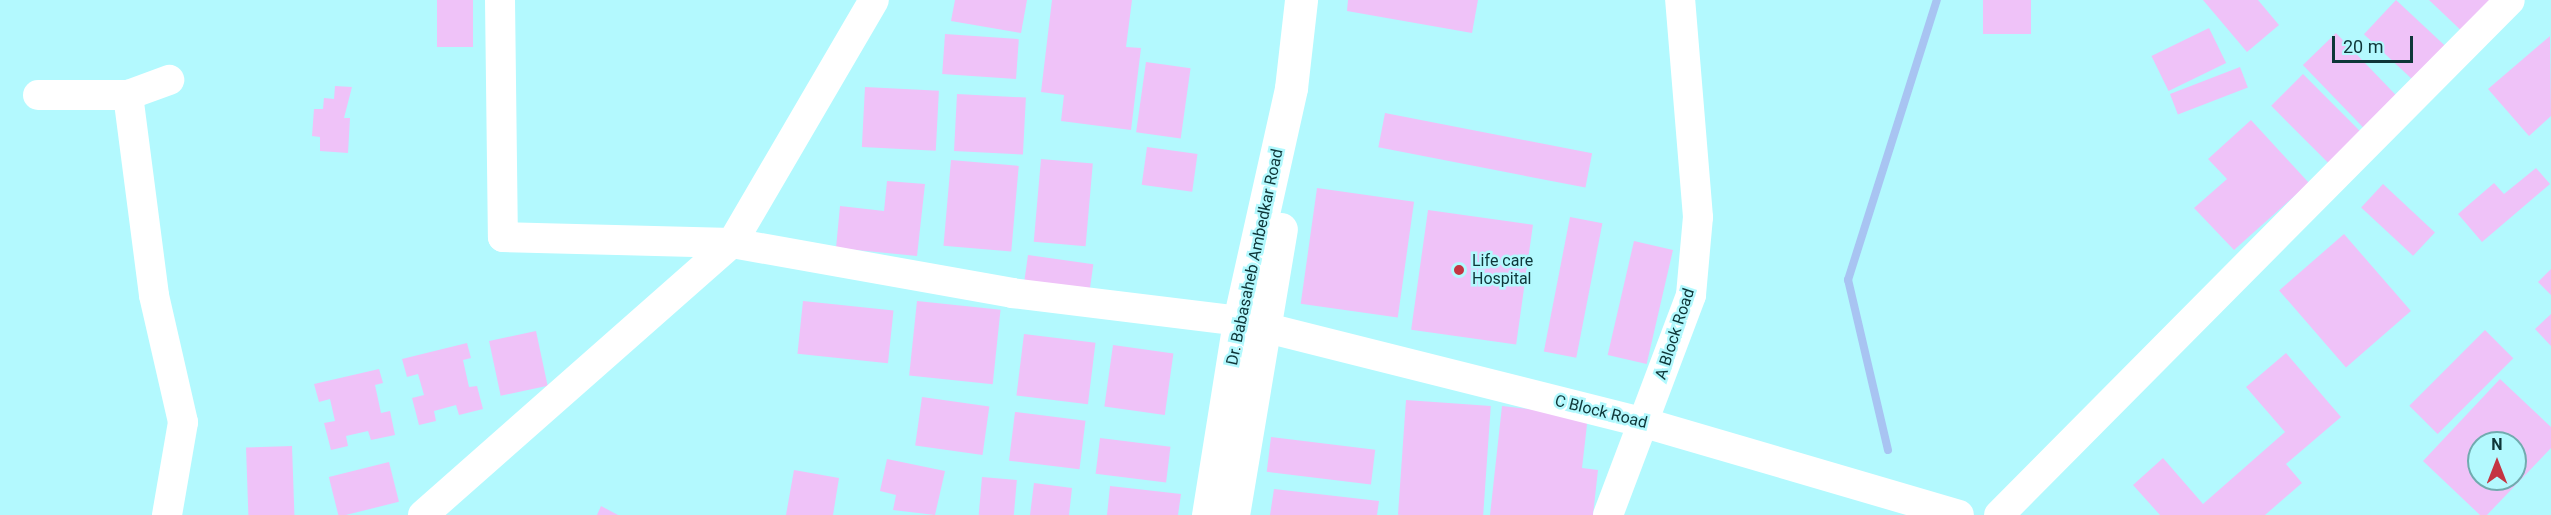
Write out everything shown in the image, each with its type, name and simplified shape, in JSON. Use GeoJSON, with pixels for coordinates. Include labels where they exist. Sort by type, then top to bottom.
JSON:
{"type":"FeatureCollection","features":[{"type":"Feature","properties":{"kind":"main road","name":"Dr. Babasaheb Ambedkar Road"},"geometry":{"type":"LineString","coordinates":[[1233,515],[1251,325],[1291,88],[1301,0]]}},
{"type":"Feature","properties":{"kind":"main road","name":"Dr. Babasaheb Ambedkar Road"},"geometry":{"type":"LineString","coordinates":[[1208,515],[1323,0]]}},
{"type":"Feature","properties":{"kind":"street","name":"C Block Road"},"geometry":{"type":"LineString","coordinates":[[500,0],[502,237],[732,243],[1011,292],[1251,325],[1645,423],[1959,515]]}},
{"type":"Feature","properties":{"kind":"street"},"geometry":{"type":"LineString","coordinates":[[423,515],[732,243],[874,0]]}},
{"type":"Feature","properties":{"kind":"street","name":"A Block Road"},"geometry":{"type":"LineString","coordinates":[[1608,515],[1645,423],[1691,295],[1697,228],[1680,0]]}},
{"type":"Feature","properties":{"kind":"street"},"geometry":{"type":"LineString","coordinates":[[1999,515],[2510,0]]}},
{"type":"Feature","properties":{"kind":"street"},"geometry":{"type":"LineString","coordinates":[[38,95],[128,95],[169,80]]}},
{"type":"Feature","properties":{"kind":"street"},"geometry":{"type":"LineString","coordinates":[[128,95],[154,295],[183,422],[167,515]]}},
{"type":"Feature","properties":{"kind":"building"},"geometry":{"type":"Polygon","coordinates":[[[437,0],[473,0],[473,47],[437,47],[437,0]]]}},
{"type":"Feature","properties":{"kind":"building"},"geometry":{"type":"Polygon","coordinates":[[[955,0],[1027,0],[1021,33],[951,21],[955,0]]]}},
{"type":"Feature","properties":{"kind":"building"},"geometry":{"type":"Polygon","coordinates":[[[1052,0],[1132,0],[1126,47],[1141,48],[1131,130],[1061,121],[1064,95],[1041,92],[1052,0]]]}},
{"type":"Feature","properties":{"kind":"building"},"geometry":{"type":"Polygon","coordinates":[[[1348,0],[1478,0],[1472,33],[1347,11],[1348,0]]]}},
{"type":"Feature","properties":{"kind":"building"},"geometry":{"type":"Polygon","coordinates":[[[1983,0],[2031,0],[2031,34],[1983,34],[1983,0]]]}},
{"type":"Feature","properties":{"kind":"building"},"geometry":{"type":"Polygon","coordinates":[[[2203,0],[2258,0],[2279,25],[2247,52],[2203,0]]]}},
{"type":"Feature","properties":{"kind":"building"},"geometry":{"type":"Polygon","coordinates":[[[2396,0],[2450,50],[2418,85],[2364,34],[2396,0]]]}},
{"type":"Feature","properties":{"kind":"building"},"geometry":{"type":"Polygon","coordinates":[[[2429,0],[2504,0],[2468,37],[2429,0]]]}},
{"type":"Feature","properties":{"kind":"building"},"geometry":{"type":"Polygon","coordinates":[[[2209,28],[2226,63],[2169,91],[2151,56],[2209,28]]]}},
{"type":"Feature","properties":{"kind":"building"},"geometry":{"type":"Polygon","coordinates":[[[2336,33],[2400,99],[2367,131],[2303,65],[2336,33]]]}},
{"type":"Feature","properties":{"kind":"building"},"geometry":{"type":"Polygon","coordinates":[[[945,34],[1019,39],[1016,79],[942,74],[945,34]]]}},
{"type":"Feature","properties":{"kind":"building"},"geometry":{"type":"Polygon","coordinates":[[[2550,36],[2551,116],[2529,136],[2488,89],[2550,36]]]}},
{"type":"Feature","properties":{"kind":"building"},"geometry":{"type":"Polygon","coordinates":[[[1146,62],[1191,68],[1181,139],[1136,132],[1146,62]]]}},
{"type":"Feature","properties":{"kind":"building"},"geometry":{"type":"Polygon","coordinates":[[[2240,67],[2248,88],[2178,114],[2170,94],[2240,67]]]}},
{"type":"Feature","properties":{"kind":"building"},"geometry":{"type":"Polygon","coordinates":[[[2303,74],[2367,138],[2335,169],[2271,106],[2303,74]]]}},
{"type":"Feature","properties":{"kind":"building"},"geometry":{"type":"Polygon","coordinates":[[[335,86],[352,87],[344,118],[350,118],[348,153],[320,151],[320,137],[312,136],[314,109],[323,109],[324,98],[334,99],[335,86]]]}},
{"type":"Feature","properties":{"kind":"building"},"geometry":{"type":"Polygon","coordinates":[[[865,87],[939,91],[936,151],[862,147],[865,87]]]}},
{"type":"Feature","properties":{"kind":"building"},"geometry":{"type":"Polygon","coordinates":[[[957,94],[1026,98],[1023,155],[954,151],[957,94]]]}},
{"type":"Feature","properties":{"kind":"building"},"geometry":{"type":"Polygon","coordinates":[[[1385,113],[1592,153],[1585,188],[1378,147],[1385,113]]]}},
{"type":"Feature","properties":{"kind":"building"},"geometry":{"type":"Polygon","coordinates":[[[2251,120],[2309,183],[2234,250],[2194,208],[2227,179],[2208,159],[2251,120]]]}},
{"type":"Feature","properties":{"kind":"building"},"geometry":{"type":"Polygon","coordinates":[[[1147,147],[1198,154],[1192,192],[1142,185],[1147,147]]]}},
{"type":"Feature","properties":{"kind":"building"},"geometry":{"type":"Polygon","coordinates":[[[1041,159],[1093,164],[1086,246],[1034,242],[1041,159]]]}},
{"type":"Feature","properties":{"kind":"building"},"geometry":{"type":"Polygon","coordinates":[[[951,160],[1019,166],[1011,252],[944,246],[951,160]]]}},
{"type":"Feature","properties":{"kind":"building"},"geometry":{"type":"Polygon","coordinates":[[[2536,168],[2550,184],[2482,242],[2458,214],[2494,183],[2504,194],[2536,168]]]}},
{"type":"Feature","properties":{"kind":"building"},"geometry":{"type":"Polygon","coordinates":[[[887,181],[925,184],[917,256],[836,248],[840,206],[884,211],[887,181]]]}},
{"type":"Feature","properties":{"kind":"building"},"geometry":{"type":"Polygon","coordinates":[[[2383,184],[2435,232],[2413,256],[2361,207],[2383,184]]]}},
{"type":"Feature","properties":{"kind":"building"},"geometry":{"type":"Polygon","coordinates":[[[1317,188],[1414,202],[1398,318],[1301,304],[1317,188]]]}},
{"type":"Feature","properties":{"kind":"building"},"geometry":{"type":"Polygon","coordinates":[[[1428,210],[1533,225],[1516,345],[1411,330],[1428,210]]]}},
{"type":"Feature","properties":{"kind":"building"},"geometry":{"type":"Polygon","coordinates":[[[1570,217],[1602,223],[1576,358],[1544,351],[1570,217]]]}},
{"type":"Feature","properties":{"kind":"building"},"geometry":{"type":"Polygon","coordinates":[[[2344,234],[2411,311],[2346,367],[2279,290],[2344,234]]]}},
{"type":"Feature","properties":{"kind":"building"},"geometry":{"type":"Polygon","coordinates":[[[1634,241],[1673,250],[1647,364],[1608,355],[1634,241]]]}},
{"type":"Feature","properties":{"kind":"building"},"geometry":{"type":"Polygon","coordinates":[[[1028,255],[1093,264],[1089,292],[1024,283],[1028,255]]]}},
{"type":"Feature","properties":{"kind":"building"},"geometry":{"type":"Polygon","coordinates":[[[2551,269],[2551,295],[2538,282],[2551,269]]]}},
{"type":"Feature","properties":{"kind":"building"},"geometry":{"type":"Polygon","coordinates":[[[803,301],[894,311],[888,363],[797,354],[803,301]]]}},
{"type":"Feature","properties":{"kind":"building"},"geometry":{"type":"Polygon","coordinates":[[[917,301],[1001,310],[993,384],[909,376],[917,301]]]}},
{"type":"Feature","properties":{"kind":"building"},"geometry":{"type":"Polygon","coordinates":[[[2551,314],[2551,346],[2535,329],[2551,314]]]}},
{"type":"Feature","properties":{"kind":"building"},"geometry":{"type":"Polygon","coordinates":[[[2485,330],[2513,358],[2438,434],[2409,406],[2485,330]]]}},
{"type":"Feature","properties":{"kind":"building"},"geometry":{"type":"Polygon","coordinates":[[[536,331],[548,386],[501,396],[489,341],[536,331]]]}},
{"type":"Feature","properties":{"kind":"building"},"geometry":{"type":"Polygon","coordinates":[[[1024,334],[1095,343],[1088,404],[1016,396],[1024,334]]]}},
{"type":"Feature","properties":{"kind":"building"},"geometry":{"type":"Polygon","coordinates":[[[467,343],[471,358],[463,360],[469,387],[477,386],[483,409],[459,415],[456,405],[434,411],[436,421],[419,425],[412,398],[424,395],[418,374],[407,377],[402,359],[467,343]]]}},
{"type":"Feature","properties":{"kind":"building"},"geometry":{"type":"Polygon","coordinates":[[[1113,345],[1173,353],[1165,415],[1104,406],[1113,345]]]}},
{"type":"Feature","properties":{"kind":"building"},"geometry":{"type":"Polygon","coordinates":[[[2286,353],[2341,417],[2286,464],[2302,483],[2265,515],[2160,515],[2133,485],[2163,458],[2203,504],[2285,432],[2246,387],[2286,353]]]}},
{"type":"Feature","properties":{"kind":"building"},"geometry":{"type":"Polygon","coordinates":[[[379,369],[383,383],[375,385],[381,413],[390,411],[395,435],[371,440],[368,431],[346,436],[348,446],[331,450],[324,423],[335,421],[330,399],[319,402],[314,384],[379,369]]]}},
{"type":"Feature","properties":{"kind":"building"},"geometry":{"type":"Polygon","coordinates":[[[2500,379],[2551,427],[2551,448],[2527,473],[2527,431],[2467,431],[2467,491],[2510,491],[2487,515],[2480,515],[2423,461],[2500,379]]]}},
{"type":"Feature","properties":{"kind":"building"},"geometry":{"type":"Polygon","coordinates":[[[922,397],[989,406],[983,455],[915,446],[922,397]]]}},
{"type":"Feature","properties":{"kind":"building"},"geometry":{"type":"Polygon","coordinates":[[[1406,400],[1491,406],[1483,515],[1398,515],[1406,400]]]}},
{"type":"Feature","properties":{"kind":"building"},"geometry":{"type":"Polygon","coordinates":[[[1502,406],[1588,416],[1582,468],[1598,470],[1593,515],[1490,515],[1502,406]]]}},
{"type":"Feature","properties":{"kind":"building"},"geometry":{"type":"Polygon","coordinates":[[[1015,412],[1085,421],[1079,469],[1009,461],[1015,412]]]}},
{"type":"Feature","properties":{"kind":"building"},"geometry":{"type":"Polygon","coordinates":[[[1271,437],[1375,450],[1371,485],[1267,472],[1271,437]]]}},
{"type":"Feature","properties":{"kind":"building"},"geometry":{"type":"Polygon","coordinates":[[[1100,438],[1170,447],[1166,482],[1096,474],[1100,438]]]}},
{"type":"Feature","properties":{"kind":"building"},"geometry":{"type":"Polygon","coordinates":[[[292,446],[294,515],[248,515],[246,448],[292,446]]]}},
{"type":"Feature","properties":{"kind":"building"},"geometry":{"type":"Polygon","coordinates":[[[887,459],[945,471],[935,515],[893,510],[896,495],[880,491],[887,459]]]}},
{"type":"Feature","properties":{"kind":"building"},"geometry":{"type":"Polygon","coordinates":[[[389,462],[399,502],[338,515],[329,477],[389,462]]]}},
{"type":"Feature","properties":{"kind":"building"},"geometry":{"type":"Polygon","coordinates":[[[794,470],[839,478],[833,515],[786,515],[794,470]]]}},
{"type":"Feature","properties":{"kind":"building"},"geometry":{"type":"Polygon","coordinates":[[[982,477],[1017,480],[1014,515],[979,515],[982,477]]]}},
{"type":"Feature","properties":{"kind":"building"},"geometry":{"type":"Polygon","coordinates":[[[1034,483],[1072,488],[1069,515],[1030,515],[1034,483]]]}},
{"type":"Feature","properties":{"kind":"building"},"geometry":{"type":"Polygon","coordinates":[[[1110,486],[1181,494],[1178,515],[1107,515],[1110,486]]]}},
{"type":"Feature","properties":{"kind":"building"},"geometry":{"type":"Polygon","coordinates":[[[1274,489],[1379,501],[1377,515],[1270,515],[1274,489]]]}},
{"type":"Feature","properties":{"kind":"building"},"geometry":{"type":"Polygon","coordinates":[[[601,506],[618,515],[597,515],[601,506]]]}},
{"type":"Feature","properties":{"kind":"waterway"},"geometry":{"type":"LineString","coordinates":[[1888,450],[1848,280],[1937,0]]}},
{"type":"Feature","properties":{"kind":"place","name":"Life care Hospital"},"geometry":{"type":"Point","coordinates":[1459,270]}}]}
